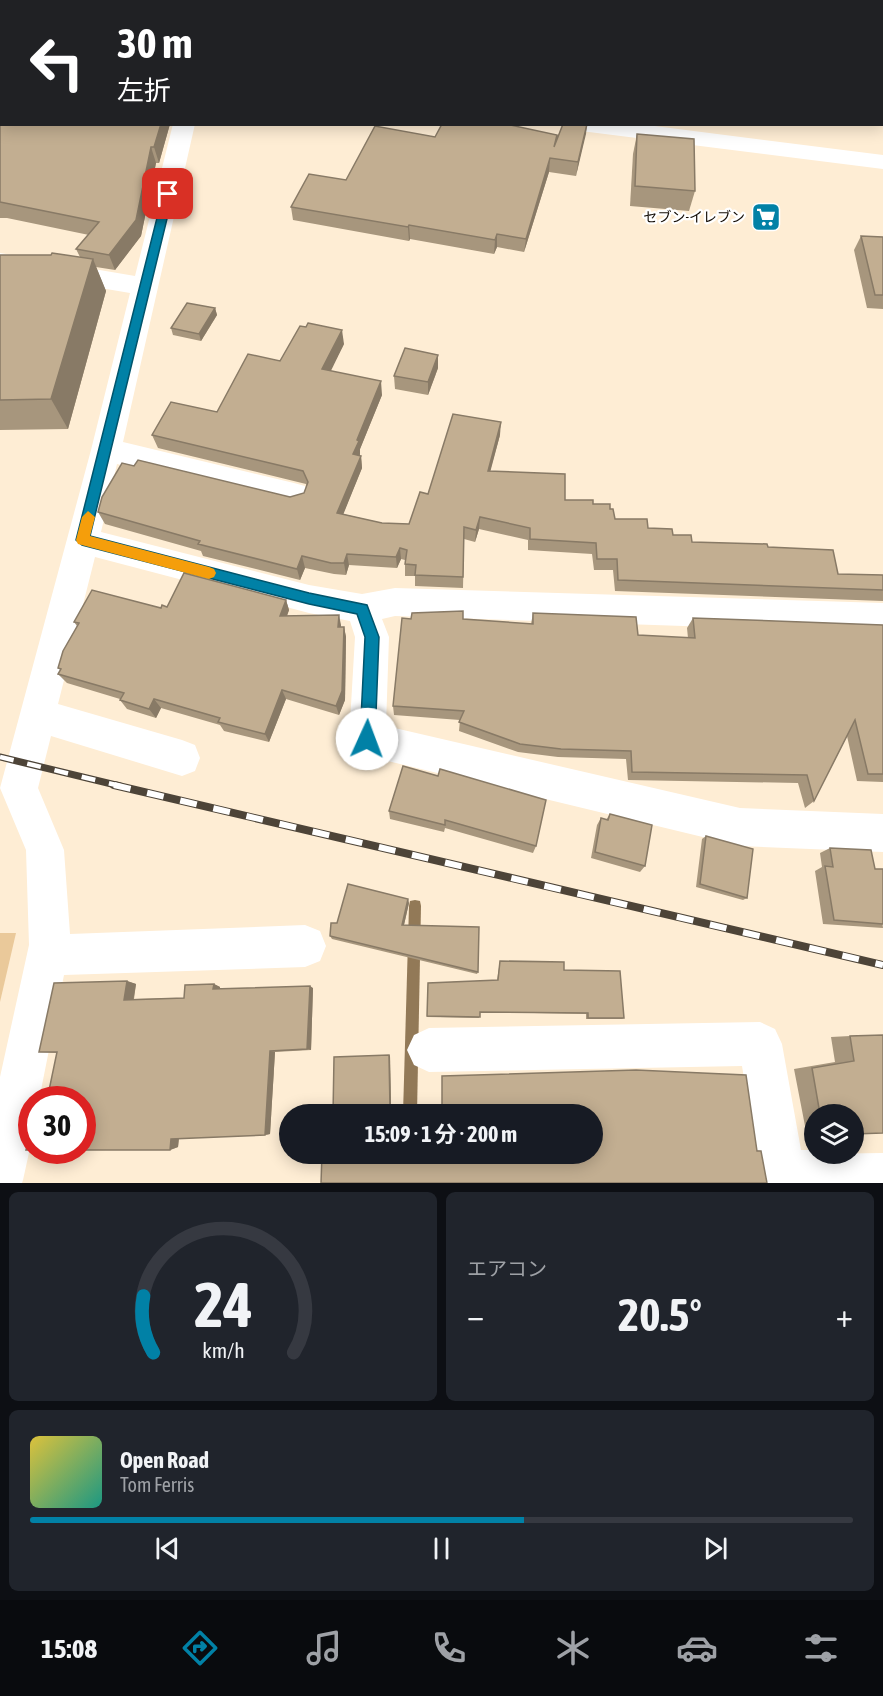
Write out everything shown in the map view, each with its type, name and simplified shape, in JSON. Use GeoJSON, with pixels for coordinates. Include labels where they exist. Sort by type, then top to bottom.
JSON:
{"type":"FeatureCollection","features":[{"type":"Feature","properties":{"kind":"street"},"geometry":{"type":"LineString","coordinates":[[0,1180],[50,945],[45,850],[18,788],[106,450],[184,126]]}},
{"type":"Feature","properties":{"kind":"street"},"geometry":{"type":"LineString","coordinates":[[597,126],[883,162]]}},
{"type":"Feature","properties":{"kind":"street"},"geometry":{"type":"LineString","coordinates":[[0,262],[145,287]]}},
{"type":"Feature","properties":{"kind":"street"},"geometry":{"type":"LineString","coordinates":[[106,450],[294,495]]}},
{"type":"Feature","properties":{"kind":"street"},"geometry":{"type":"LineString","coordinates":[[82,540],[309,598],[362,609],[395,602],[883,618]]}},
{"type":"Feature","properties":{"kind":"street"},"geometry":{"type":"LineString","coordinates":[[362,609],[372,637],[367,739],[741,827],[883,833]]}},
{"type":"Feature","properties":{"kind":"street"},"geometry":{"type":"LineString","coordinates":[[38,715],[182,758]]}},
{"type":"Feature","properties":{"kind":"street"},"geometry":{"type":"LineString","coordinates":[[48,955],[305,946]]}},
{"type":"Feature","properties":{"kind":"street"},"geometry":{"type":"LineString","coordinates":[[429,1050],[760,1044],[783,1177],[883,1176]]}},
{"type":"Feature","properties":{"kind":"shaded area"},"geometry":{"type":"Polygon","coordinates":[[[0,933],[16,933],[0,1002],[0,933]]]}},
{"type":"Feature","properties":{"kind":"building"},"geometry":{"type":"Polygon","coordinates":[[[0,126],[160,126],[154,147],[151,147],[136,220],[109,255],[76,249],[99,222],[0,202],[0,126]]]}},
{"type":"Feature","properties":{"kind":"building"},"geometry":{"type":"Polygon","coordinates":[[[375,126],[435,137],[441,126],[515,126],[557,135],[554,147],[562,126],[587,126],[578,162],[550,158],[526,239],[497,234],[495,240],[291,207],[309,174],[346,180],[375,126]]]}},
{"type":"Feature","properties":{"kind":"building"},"geometry":{"type":"Polygon","coordinates":[[[637,134],[694,139],[695,191],[635,186],[637,134]]]}},
{"type":"Feature","properties":{"kind":"building"},"geometry":{"type":"Polygon","coordinates":[[[861,236],[883,237],[883,295],[875,295],[861,236]]]}},
{"type":"Feature","properties":{"kind":"building"},"geometry":{"type":"Polygon","coordinates":[[[52,253],[93,259],[51,399],[0,400],[0,255],[51,255],[52,253]]]}},
{"type":"Feature","properties":{"kind":"building"},"geometry":{"type":"Polygon","coordinates":[[[187,303],[215,308],[199,334],[171,328],[187,303]]]}},
{"type":"Feature","properties":{"kind":"building"},"geometry":{"type":"Polygon","coordinates":[[[308,323],[342,330],[322,369],[381,381],[353,454],[361,456],[337,513],[382,523],[409,524],[420,492],[428,494],[453,414],[501,422],[488,471],[565,474],[565,500],[593,500],[593,504],[610,504],[615,519],[647,519],[648,528],[672,529],[673,535],[691,535],[692,542],[767,544],[768,547],[833,550],[838,574],[883,575],[883,590],[618,580],[617,559],[597,559],[596,543],[530,539],[530,528],[480,517],[476,530],[464,527],[463,577],[415,575],[416,565],[405,564],[407,550],[400,548],[396,557],[347,554],[344,563],[331,563],[302,556],[297,569],[198,544],[200,541],[98,512],[102,497],[122,463],[134,466],[138,460],[290,497],[304,493],[308,482],[303,471],[152,435],[171,402],[217,412],[248,354],[280,361],[300,326],[306,327],[308,323]]]}},
{"type":"Feature","properties":{"kind":"building"},"geometry":{"type":"Polygon","coordinates":[[[405,348],[438,355],[428,382],[394,376],[405,348]]]}},
{"type":"Feature","properties":{"kind":"building"},"geometry":{"type":"Polygon","coordinates":[[[184,573],[286,600],[280,616],[339,615],[338,627],[344,627],[342,691],[336,706],[282,690],[265,734],[218,722],[220,718],[154,699],[149,709],[120,700],[124,693],[58,674],[61,669],[58,668],[63,651],[79,623],[74,622],[92,590],[161,608],[162,605],[167,607],[184,573]]]}},
{"type":"Feature","properties":{"kind":"building"},"geometry":{"type":"Polygon","coordinates":[[[463,611],[463,619],[533,624],[533,613],[636,617],[638,635],[695,638],[693,618],[883,625],[883,774],[868,774],[855,720],[814,801],[807,775],[632,772],[631,751],[561,749],[520,744],[459,722],[464,711],[393,706],[402,618],[411,619],[412,613],[463,611]]]}},
{"type":"Feature","properties":{"kind":"building"},"geometry":{"type":"Polygon","coordinates":[[[403,766],[438,776],[440,769],[546,800],[536,846],[445,820],[445,825],[389,811],[403,766]]]}},
{"type":"Feature","properties":{"kind":"building"},"geometry":{"type":"Polygon","coordinates":[[[610,814],[652,825],[645,866],[595,852],[601,818],[608,820],[610,814]]]}},
{"type":"Feature","properties":{"kind":"building"},"geometry":{"type":"Polygon","coordinates":[[[706,836],[753,849],[747,898],[700,884],[706,836]]]}},
{"type":"Feature","properties":{"kind":"building"},"geometry":{"type":"Polygon","coordinates":[[[830,848],[871,850],[875,869],[883,869],[883,924],[834,920],[825,866],[833,867],[830,848]]]}},
{"type":"Feature","properties":{"kind":"building"},"geometry":{"type":"Polygon","coordinates":[[[348,884],[408,899],[402,925],[479,927],[478,972],[330,936],[331,923],[337,923],[348,884]]]}},
{"type":"Feature","properties":{"kind":"building"},"geometry":{"type":"Polygon","coordinates":[[[500,961],[564,962],[564,970],[620,971],[624,1018],[588,1018],[588,1013],[480,1012],[480,1017],[427,1016],[428,983],[498,980],[500,961]]]}},
{"type":"Feature","properties":{"kind":"building"},"geometry":{"type":"Polygon","coordinates":[[[127,981],[124,1000],[184,998],[185,985],[214,984],[213,989],[310,986],[307,1049],[270,1051],[265,1135],[171,1139],[170,1150],[96,1150],[96,1086],[50,1086],[57,1052],[39,1052],[54,983],[127,981]]]}},
{"type":"Feature","properties":{"kind":"building"},"geometry":{"type":"Polygon","coordinates":[[[883,1035],[883,1133],[864,1134],[864,1104],[818,1104],[812,1068],[854,1061],[850,1036],[883,1035]]]}},
{"type":"Feature","properties":{"kind":"building"},"geometry":{"type":"Polygon","coordinates":[[[389,1055],[390,1104],[333,1104],[334,1057],[389,1055]]]}},
{"type":"Feature","properties":{"kind":"building"},"geometry":{"type":"Polygon","coordinates":[[[636,1070],[746,1075],[757,1151],[761,1151],[767,1183],[321,1183],[322,1164],[603,1164],[603,1104],[442,1104],[442,1076],[636,1070]]]}},
{"type":"Feature","properties":{"kind":"waterway"},"geometry":{"type":"LineString","coordinates":[[410,1104],[415,906]]}},
{"type":"Feature","properties":{"kind":"railway"},"geometry":{"type":"LineString","coordinates":[[0,757],[120,786]]}},
{"type":"Feature","properties":{"kind":"railway"},"geometry":{"type":"LineString","coordinates":[[114,785],[883,965]]}},
{"type":"Feature","properties":{"kind":"slow traffic"},"geometry":{"type":"LineString","coordinates":[[88,517],[82,540],[209,573]]}},
{"type":"Feature","properties":{"kind":"place","name":"セブン-イレブン"},"geometry":{"type":"Point","coordinates":[766,217]}},
{"type":"Feature","properties":{"kind":"route"},"geometry":{"type":"LineString","coordinates":[[168,194],[82,540],[309,598],[362,609],[372,637],[367,739]]}}]}
